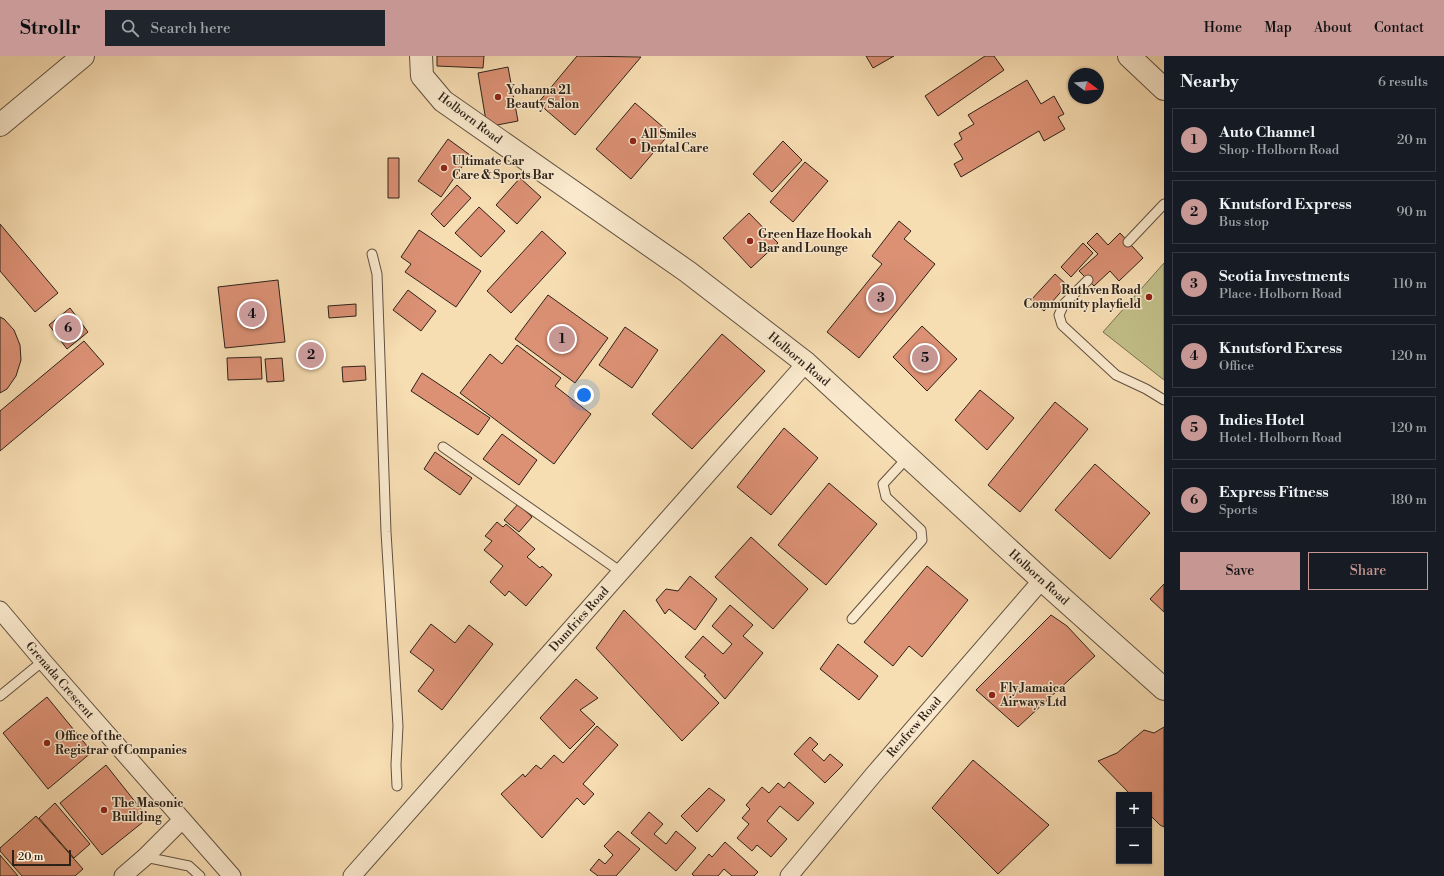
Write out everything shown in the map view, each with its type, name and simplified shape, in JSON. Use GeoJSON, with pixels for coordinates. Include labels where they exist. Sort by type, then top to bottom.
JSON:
{"type":"FeatureCollection","features":[{"type":"Feature","properties":{"kind":"street"},"geometry":{"type":"LineString","coordinates":[[0,125],[83,56]]}},
{"type":"Feature","properties":{"kind":"street","name":"Holborn Road"},"geometry":{"type":"LineString","coordinates":[[421,56],[422,76],[444,101],[688,272],[806,363],[1042,580],[1164,689]]}},
{"type":"Feature","properties":{"kind":"street"},"geometry":{"type":"LineString","coordinates":[[1129,56],[1164,89]]}},
{"type":"Feature","properties":{"kind":"street","name":"Dumfries Road"},"geometry":{"type":"LineString","coordinates":[[352,876],[806,363]]}},
{"type":"Feature","properties":{"kind":"street","name":"Renfrew Road"},"geometry":{"type":"LineString","coordinates":[[789,876],[874,774],[1042,580]]}},
{"type":"Feature","properties":{"kind":"street","name":"Grenada Crescent"},"geometry":{"type":"LineString","coordinates":[[0,610],[43,662],[232,876]]}},
{"type":"Feature","properties":{"kind":"street"},"geometry":{"type":"LineString","coordinates":[[123,876],[145,857],[182,820]]}},
{"type":"Feature","properties":{"kind":"lane"},"geometry":{"type":"LineString","coordinates":[[1128,242],[1164,204]]}},
{"type":"Feature","properties":{"kind":"lane"},"geometry":{"type":"LineString","coordinates":[[372,254],[377,274],[386,532],[398,726],[396,765],[397,786]]}},
{"type":"Feature","properties":{"kind":"lane"},"geometry":{"type":"LineString","coordinates":[[1088,280],[1064,304],[1059,315],[1062,325],[1116,375],[1146,389],[1164,400]]}},
{"type":"Feature","properties":{"kind":"lane"},"geometry":{"type":"LineString","coordinates":[[443,447],[621,572]]}},
{"type":"Feature","properties":{"kind":"lane"},"geometry":{"type":"LineString","coordinates":[[852,619],[922,540],[921,530],[886,497],[883,484],[908,457]]}},
{"type":"Feature","properties":{"kind":"lane"},"geometry":{"type":"LineString","coordinates":[[0,696],[43,662]]}},
{"type":"Feature","properties":{"kind":"lane"},"geometry":{"type":"LineString","coordinates":[[145,857],[189,866],[200,876]]}},
{"type":"Feature","properties":{"kind":"shaded area","name":"Ruthven Road Community playfield"},"geometry":{"type":"Polygon","coordinates":[[[1164,263],[1164,380],[1103,332],[1164,263]]]}},
{"type":"Feature","properties":{"kind":"building"},"geometry":{"type":"Polygon","coordinates":[[[437,56],[484,56],[483,68],[437,66],[437,56]]]}},
{"type":"Feature","properties":{"kind":"building"},"geometry":{"type":"Polygon","coordinates":[[[577,56],[641,57],[575,135],[538,103],[577,56]]]}},
{"type":"Feature","properties":{"kind":"building"},"geometry":{"type":"Polygon","coordinates":[[[866,56],[894,56],[873,68],[866,56]]]}},
{"type":"Feature","properties":{"kind":"building"},"geometry":{"type":"Polygon","coordinates":[[[985,56],[994,56],[1004,70],[938,116],[925,96],[985,56]]]}},
{"type":"Feature","properties":{"kind":"building","name":"Yohanna 21 Beauty Salon"},"geometry":{"type":"Polygon","coordinates":[[[508,67],[518,121],[487,127],[478,73],[508,67]]]}},
{"type":"Feature","properties":{"kind":"building"},"geometry":{"type":"Polygon","coordinates":[[[1027,80],[1041,104],[1054,96],[1064,114],[1058,117],[1065,129],[1044,141],[1039,131],[961,177],[954,164],[963,159],[954,144],[962,139],[959,133],[974,124],[968,115],[1027,80]]]}},
{"type":"Feature","properties":{"kind":"building","name":"All Smiles Dental Care"},"geometry":{"type":"Polygon","coordinates":[[[635,103],[670,133],[631,179],[596,149],[635,103]]]}},
{"type":"Feature","properties":{"kind":"building","name":"Ultimate Car Care & Sports Bar"},"geometry":{"type":"Polygon","coordinates":[[[448,139],[470,155],[441,197],[418,181],[448,139]]]}},
{"type":"Feature","properties":{"kind":"building"},"geometry":{"type":"Polygon","coordinates":[[[783,141],[802,160],[772,192],[753,174],[783,141]]]}},
{"type":"Feature","properties":{"kind":"building"},"geometry":{"type":"Polygon","coordinates":[[[388,158],[399,158],[399,198],[388,198],[388,158]]]}},
{"type":"Feature","properties":{"kind":"building"},"geometry":{"type":"Polygon","coordinates":[[[805,162],[828,181],[793,222],[770,202],[805,162]]]}},
{"type":"Feature","properties":{"kind":"building"},"geometry":{"type":"Polygon","coordinates":[[[520,178],[541,197],[517,224],[496,205],[520,178]]]}},
{"type":"Feature","properties":{"kind":"building"},"geometry":{"type":"Polygon","coordinates":[[[457,185],[471,198],[444,227],[431,214],[457,185]]]}},
{"type":"Feature","properties":{"kind":"building"},"geometry":{"type":"Polygon","coordinates":[[[479,207],[505,231],[481,257],[455,233],[479,207]]]}},
{"type":"Feature","properties":{"kind":"building","name":"Green Haze Hookah Bar and Lounge"},"geometry":{"type":"Polygon","coordinates":[[[749,213],[778,243],[751,268],[723,238],[749,213]]]}},
{"type":"Feature","properties":{"kind":"building"},"geometry":{"type":"Polygon","coordinates":[[[899,221],[911,231],[904,239],[935,264],[859,358],[827,332],[882,264],[872,256],[899,221]]]}},
{"type":"Feature","properties":{"kind":"building"},"geometry":{"type":"Polygon","coordinates":[[[0,224],[58,293],[35,312],[0,271],[0,224]]]}},
{"type":"Feature","properties":{"kind":"building"},"geometry":{"type":"Polygon","coordinates":[[[419,230],[481,271],[456,307],[405,272],[411,264],[401,257],[419,230]]]}},
{"type":"Feature","properties":{"kind":"building"},"geometry":{"type":"Polygon","coordinates":[[[542,231],[566,253],[511,313],[487,291],[542,231]]]}},
{"type":"Feature","properties":{"kind":"building"},"geometry":{"type":"Polygon","coordinates":[[[1097,233],[1108,245],[1120,233],[1143,258],[1119,281],[1110,271],[1094,286],[1079,271],[1098,254],[1087,243],[1097,233]]]}},
{"type":"Feature","properties":{"kind":"building"},"geometry":{"type":"Polygon","coordinates":[[[1083,243],[1093,253],[1071,277],[1061,267],[1083,243]]]}},
{"type":"Feature","properties":{"kind":"building"},"geometry":{"type":"Polygon","coordinates":[[[1055,274],[1067,285],[1044,311],[1031,300],[1055,274]]]}},
{"type":"Feature","properties":{"kind":"building"},"geometry":{"type":"Polygon","coordinates":[[[278,280],[285,342],[225,348],[218,287],[278,280]]]}},
{"type":"Feature","properties":{"kind":"building"},"geometry":{"type":"Polygon","coordinates":[[[408,290],[436,311],[421,331],[393,310],[408,290]]]}},
{"type":"Feature","properties":{"kind":"building"},"geometry":{"type":"Polygon","coordinates":[[[548,295],[608,338],[575,383],[515,339],[548,295]]]}},
{"type":"Feature","properties":{"kind":"building"},"geometry":{"type":"Polygon","coordinates":[[[356,304],[356,316],[329,318],[328,306],[356,304]]]}},
{"type":"Feature","properties":{"kind":"building"},"geometry":{"type":"Polygon","coordinates":[[[70,308],[88,332],[67,349],[49,325],[70,308]]]}},
{"type":"Feature","properties":{"kind":"building"},"geometry":{"type":"Polygon","coordinates":[[[0,317],[4,319],[14,330],[20,345],[21,360],[16,376],[7,389],[0,393],[0,317]]]}},
{"type":"Feature","properties":{"kind":"building"},"geometry":{"type":"Polygon","coordinates":[[[922,326],[957,359],[927,391],[893,357],[922,326]]]}},
{"type":"Feature","properties":{"kind":"building"},"geometry":{"type":"Polygon","coordinates":[[[625,327],[658,350],[632,388],[599,365],[625,327]]]}},
{"type":"Feature","properties":{"kind":"building"},"geometry":{"type":"Polygon","coordinates":[[[722,334],[765,371],[692,449],[652,414],[722,334]]]}},
{"type":"Feature","properties":{"kind":"building"},"geometry":{"type":"Polygon","coordinates":[[[84,341],[104,364],[0,451],[0,411],[84,341]]]}},
{"type":"Feature","properties":{"kind":"building"},"geometry":{"type":"Polygon","coordinates":[[[517,345],[561,378],[555,386],[591,414],[554,464],[460,393],[490,354],[502,364],[517,345]]]}},
{"type":"Feature","properties":{"kind":"building"},"geometry":{"type":"Polygon","coordinates":[[[261,357],[262,379],[228,380],[227,358],[261,357]]]}},
{"type":"Feature","properties":{"kind":"building"},"geometry":{"type":"Polygon","coordinates":[[[282,358],[284,381],[267,382],[265,359],[282,358]]]}},
{"type":"Feature","properties":{"kind":"building"},"geometry":{"type":"Polygon","coordinates":[[[365,366],[366,380],[343,382],[342,367],[365,366]]]}},
{"type":"Feature","properties":{"kind":"building"},"geometry":{"type":"Polygon","coordinates":[[[422,373],[490,418],[478,435],[411,391],[422,373]]]}},
{"type":"Feature","properties":{"kind":"building"},"geometry":{"type":"Polygon","coordinates":[[[980,390],[1014,418],[987,450],[955,420],[980,390]]]}},
{"type":"Feature","properties":{"kind":"building"},"geometry":{"type":"Polygon","coordinates":[[[1055,402],[1088,429],[1020,512],[988,485],[1055,402]]]}},
{"type":"Feature","properties":{"kind":"building"},"geometry":{"type":"Polygon","coordinates":[[[784,428],[818,458],[771,515],[737,487],[784,428]]]}},
{"type":"Feature","properties":{"kind":"building"},"geometry":{"type":"Polygon","coordinates":[[[502,434],[537,460],[519,485],[483,459],[502,434]]]}},
{"type":"Feature","properties":{"kind":"building"},"geometry":{"type":"Polygon","coordinates":[[[435,452],[472,478],[460,495],[424,469],[435,452]]]}},
{"type":"Feature","properties":{"kind":"building"},"geometry":{"type":"Polygon","coordinates":[[[1095,464],[1150,513],[1110,559],[1055,510],[1095,464]]]}},
{"type":"Feature","properties":{"kind":"building"},"geometry":{"type":"Polygon","coordinates":[[[829,483],[877,524],[826,585],[778,545],[829,483]]]}},
{"type":"Feature","properties":{"kind":"building"},"geometry":{"type":"Polygon","coordinates":[[[518,504],[532,517],[519,532],[504,520],[518,504]]]}},
{"type":"Feature","properties":{"kind":"building"},"geometry":{"type":"Polygon","coordinates":[[[497,522],[503,527],[506,524],[535,549],[527,557],[540,568],[542,566],[552,575],[526,606],[509,591],[505,596],[490,582],[503,566],[484,550],[492,541],[485,536],[497,522]]]}},
{"type":"Feature","properties":{"kind":"building"},"geometry":{"type":"Polygon","coordinates":[[[751,537],[808,589],[773,629],[715,577],[751,537]]]}},
{"type":"Feature","properties":{"kind":"building"},"geometry":{"type":"Polygon","coordinates":[[[927,566],[968,600],[922,657],[909,646],[893,666],[864,642],[927,566]]]}},
{"type":"Feature","properties":{"kind":"building"},"geometry":{"type":"Polygon","coordinates":[[[690,576],[717,599],[695,630],[669,609],[665,614],[656,600],[666,589],[678,591],[690,576]]]}},
{"type":"Feature","properties":{"kind":"building"},"geometry":{"type":"Polygon","coordinates":[[[1164,584],[1164,612],[1150,599],[1164,584]]]}},
{"type":"Feature","properties":{"kind":"building"},"geometry":{"type":"Polygon","coordinates":[[[730,605],[753,625],[743,636],[763,653],[725,699],[704,676],[706,675],[685,657],[703,636],[723,654],[732,644],[712,626],[730,605]]]}},
{"type":"Feature","properties":{"kind":"building"},"geometry":{"type":"Polygon","coordinates":[[[624,610],[719,703],[682,741],[596,648],[624,610]]]}},
{"type":"Feature","properties":{"kind":"building"},"geometry":{"type":"Polygon","coordinates":[[[1051,615],[1067,626],[1095,656],[1018,727],[976,690],[1051,615]]]}},
{"type":"Feature","properties":{"kind":"building"},"geometry":{"type":"Polygon","coordinates":[[[431,624],[455,643],[469,625],[493,644],[442,710],[418,691],[434,670],[410,652],[431,624]]]}},
{"type":"Feature","properties":{"kind":"building"},"geometry":{"type":"Polygon","coordinates":[[[838,644],[878,676],[859,700],[820,669],[838,644]]]}},
{"type":"Feature","properties":{"kind":"building"},"geometry":{"type":"Polygon","coordinates":[[[576,679],[598,698],[580,710],[595,724],[570,749],[540,718],[576,679]]]}},
{"type":"Feature","properties":{"kind":"building","name":"Office of the Registrar of Companies"},"geometry":{"type":"Polygon","coordinates":[[[47,697],[92,752],[48,789],[3,733],[47,697]]]}},
{"type":"Feature","properties":{"kind":"building"},"geometry":{"type":"Polygon","coordinates":[[[597,726],[618,745],[583,784],[594,794],[584,805],[577,798],[542,838],[501,794],[523,774],[525,777],[536,765],[541,769],[554,755],[563,763],[597,726]]]}},
{"type":"Feature","properties":{"kind":"building"},"geometry":{"type":"Polygon","coordinates":[[[1164,727],[1164,827],[1152,817],[1152,792],[1128,792],[1098,761],[1117,753],[1144,730],[1154,733],[1164,727]]]}},
{"type":"Feature","properties":{"kind":"building"},"geometry":{"type":"Polygon","coordinates":[[[810,737],[818,744],[812,750],[824,761],[830,754],[843,765],[825,783],[794,754],[810,737]]]}},
{"type":"Feature","properties":{"kind":"building"},"geometry":{"type":"Polygon","coordinates":[[[973,760],[1049,825],[998,874],[932,808],[973,760]]]}},
{"type":"Feature","properties":{"kind":"building","name":"The Masonic Building"},"geometry":{"type":"Polygon","coordinates":[[[106,765],[148,818],[102,855],[60,803],[106,765]]]}},
{"type":"Feature","properties":{"kind":"building"},"geometry":{"type":"Polygon","coordinates":[[[789,782],[814,803],[798,821],[780,806],[767,821],[787,839],[771,857],[757,845],[752,851],[737,838],[749,824],[742,818],[750,809],[746,805],[762,787],[769,793],[778,783],[784,788],[789,782]]]}},
{"type":"Feature","properties":{"kind":"building"},"geometry":{"type":"Polygon","coordinates":[[[709,788],[725,800],[697,832],[681,816],[709,788]]]}},
{"type":"Feature","properties":{"kind":"building"},"geometry":{"type":"Polygon","coordinates":[[[55,803],[90,844],[74,858],[39,818],[55,803]]]}},
{"type":"Feature","properties":{"kind":"building"},"geometry":{"type":"Polygon","coordinates":[[[649,812],[663,824],[654,834],[666,844],[676,831],[696,848],[676,871],[631,833],[649,812]]]}},
{"type":"Feature","properties":{"kind":"building"},"geometry":{"type":"Polygon","coordinates":[[[36,816],[83,869],[75,876],[22,876],[0,851],[0,848],[36,816]]]}},
{"type":"Feature","properties":{"kind":"building"},"geometry":{"type":"Polygon","coordinates":[[[618,831],[640,849],[616,876],[598,876],[590,870],[599,859],[605,864],[613,855],[604,846],[618,831]]]}},
{"type":"Feature","properties":{"kind":"building"},"geometry":{"type":"Polygon","coordinates":[[[725,842],[758,872],[754,876],[732,876],[724,869],[718,876],[694,876],[692,874],[709,854],[712,857],[725,842]]]}},
{"type":"Feature","properties":{"kind":"building"},"geometry":{"type":"Polygon","coordinates":[[[0,855],[18,876],[0,876],[0,855]]]}},
{"type":"Feature","properties":{"kind":"place","name":"Yohanna 21 Beauty Salon"},"geometry":{"type":"Point","coordinates":[498,97]}},
{"type":"Feature","properties":{"kind":"place","name":"All Smiles Dental Care"},"geometry":{"type":"Point","coordinates":[633,141]}},
{"type":"Feature","properties":{"kind":"place","name":"Ultimate Car Care & Sports Bar"},"geometry":{"type":"Point","coordinates":[444,168]}},
{"type":"Feature","properties":{"kind":"place","name":"Green Haze Hookah Bar and Lounge"},"geometry":{"type":"Point","coordinates":[750,241]}},
{"type":"Feature","properties":{"kind":"place","name":"Ruthven Road Community playfield"},"geometry":{"type":"Point","coordinates":[1149,297]}},
{"type":"Feature","properties":{"kind":"place","name":"Scotia Investments"},"geometry":{"type":"Point","coordinates":[881,298]}},
{"type":"Feature","properties":{"kind":"place","name":"Knutsford Exress"},"geometry":{"type":"Point","coordinates":[252,314]}},
{"type":"Feature","properties":{"kind":"place","name":"Express Fitness"},"geometry":{"type":"Point","coordinates":[68,328]}},
{"type":"Feature","properties":{"kind":"place","name":"Auto Channel"},"geometry":{"type":"Point","coordinates":[562,339]}},
{"type":"Feature","properties":{"kind":"place","name":"Knutsford Express"},"geometry":{"type":"Point","coordinates":[311,355]}},
{"type":"Feature","properties":{"kind":"place","name":"Indies Hotel"},"geometry":{"type":"Point","coordinates":[925,358]}},
{"type":"Feature","properties":{"kind":"place","name":"Fly Jamaica Airways Ltd"},"geometry":{"type":"Point","coordinates":[992,695]}},
{"type":"Feature","properties":{"kind":"place","name":"Office of the Registrar of Companies"},"geometry":{"type":"Point","coordinates":[47,743]}},
{"type":"Feature","properties":{"kind":"place","name":"The Masonic Building"},"geometry":{"type":"Point","coordinates":[104,810]}}]}
